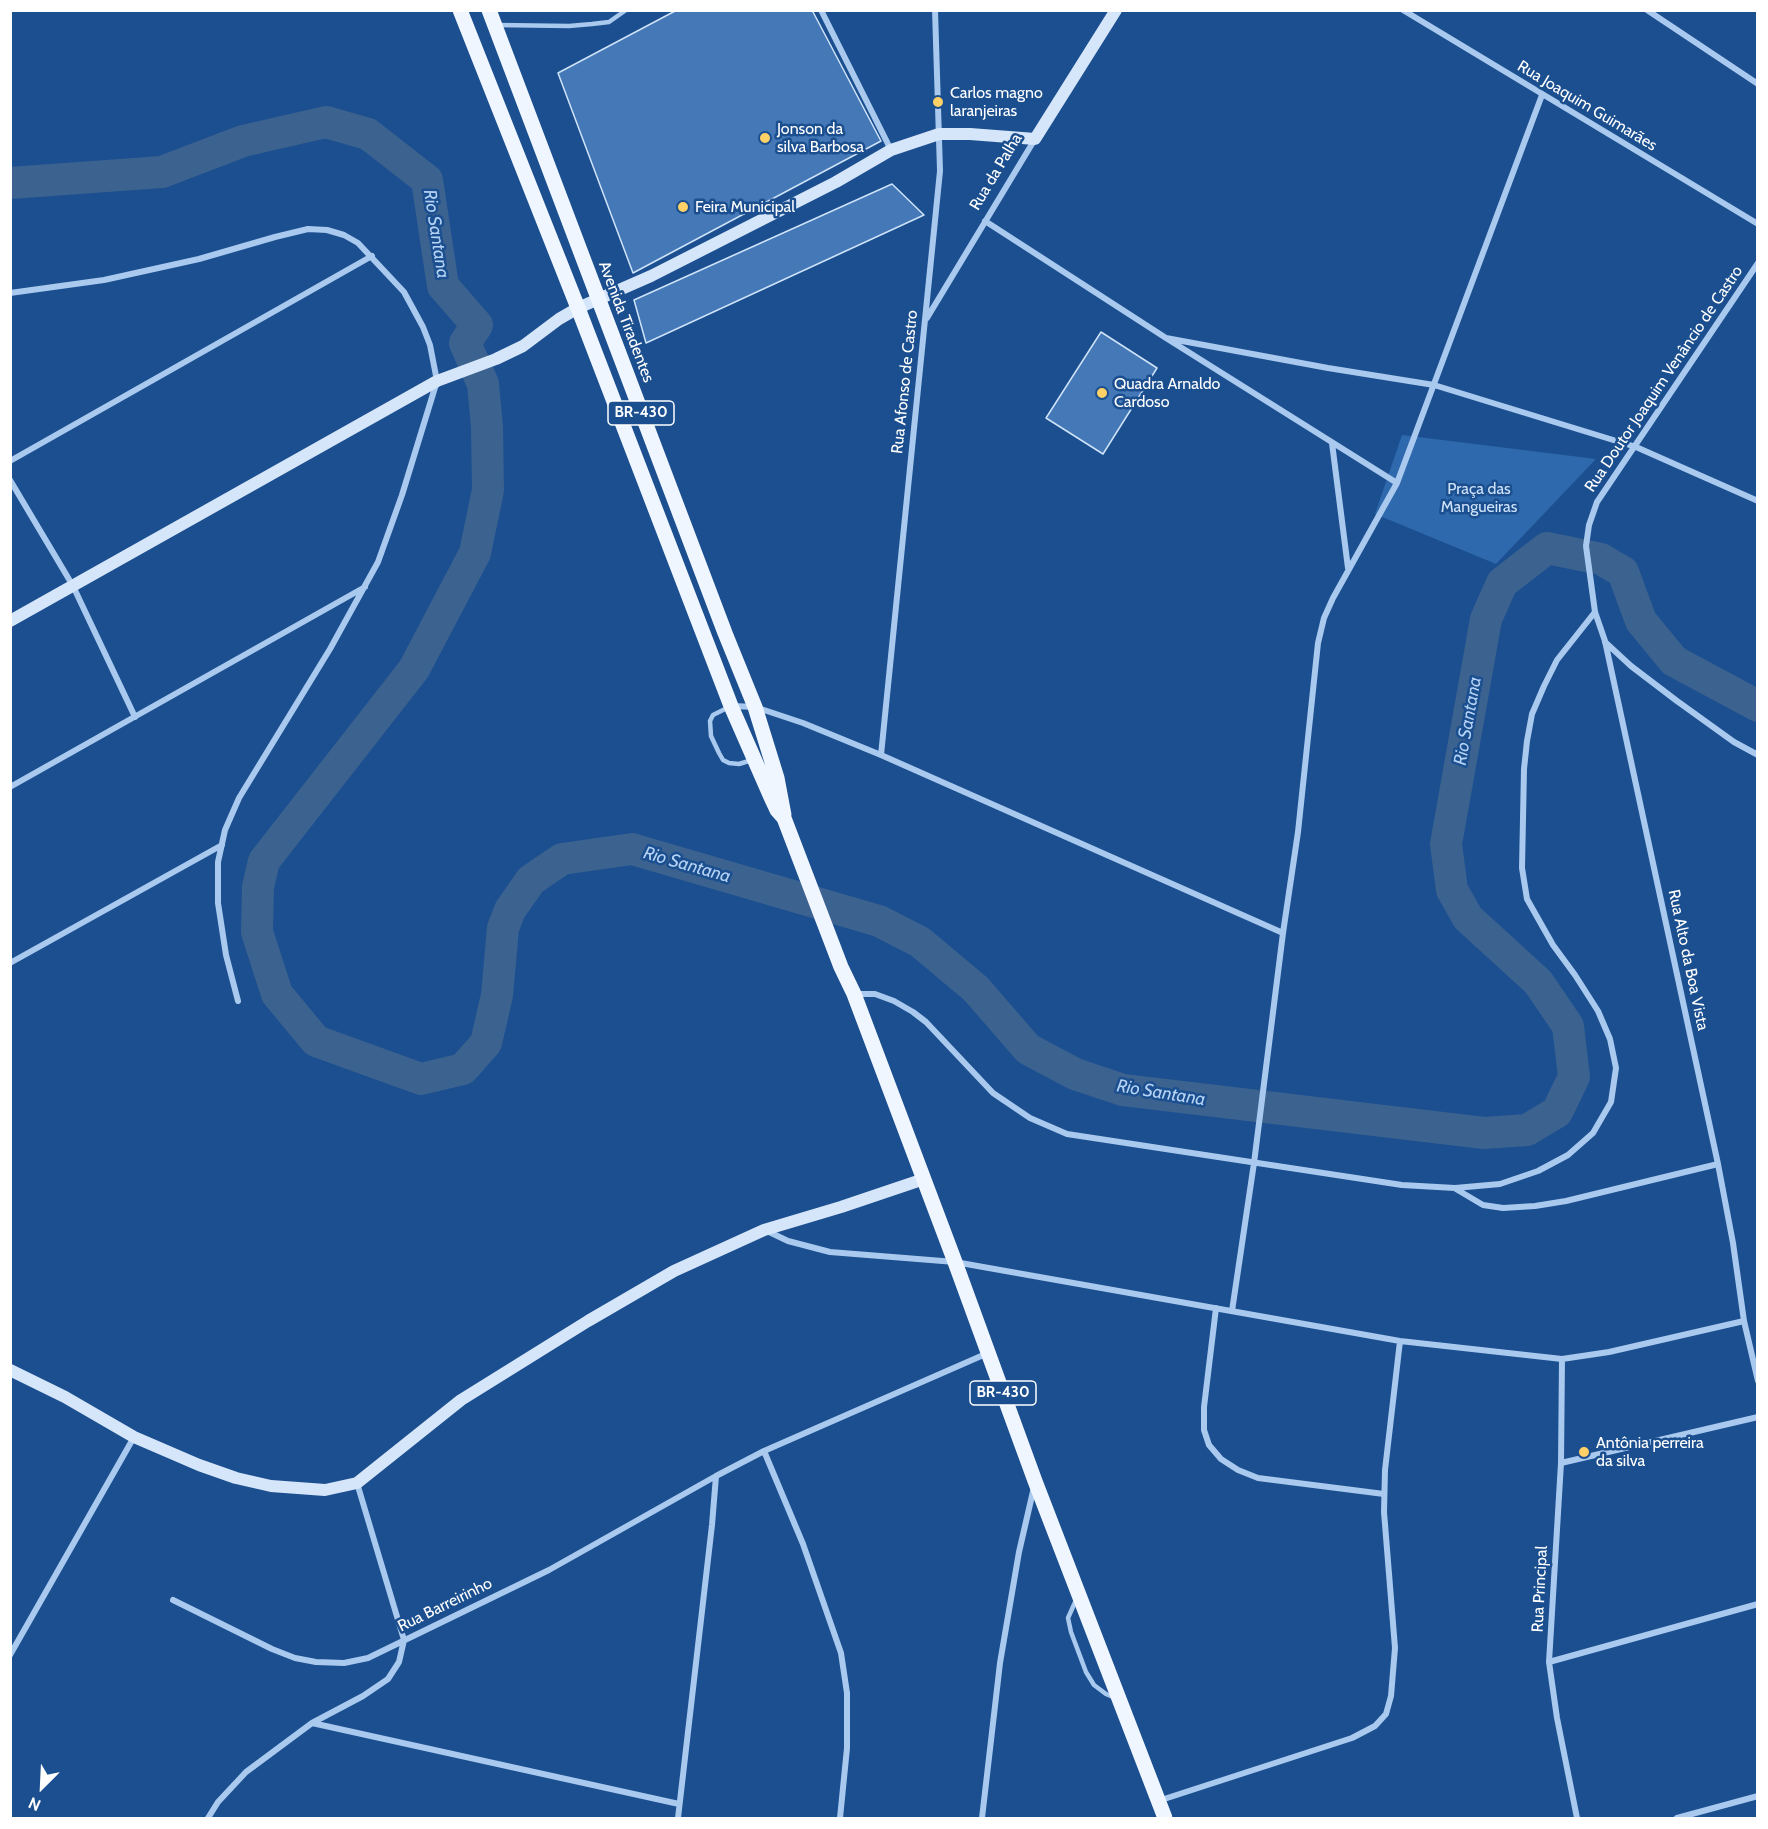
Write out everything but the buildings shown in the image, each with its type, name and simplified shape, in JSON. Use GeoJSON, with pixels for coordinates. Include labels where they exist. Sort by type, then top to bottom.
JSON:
{"type":"FeatureCollection","features":[{"type":"Feature","properties":{"kind":"main road","name":"BR-430"},"geometry":{"type":"LineString","coordinates":[[460,10],[578,308],[731,706],[773,802],[784,818],[841,967],[854,994],[956,1262],[1035,1481],[1164,1818]]}},
{"type":"Feature","properties":{"kind":"main road","name":"Avenida Tiradentes"},"geometry":{"type":"LineString","coordinates":[[491,18],[755,707],[783,801],[784,818]]}},
{"type":"Feature","properties":{"kind":"street"},"geometry":{"type":"LineString","coordinates":[[821,10],[891,150]]}},
{"type":"Feature","properties":{"kind":"street","name":"Rua Afonso de Castro"},"geometry":{"type":"LineString","coordinates":[[881,755],[940,171],[935,10]]}},
{"type":"Feature","properties":{"kind":"street","name":"Rua da Palha"},"geometry":{"type":"LineString","coordinates":[[925,321],[1116,10]]}},
{"type":"Feature","properties":{"kind":"street","name":"Rua Joaquim Guimarães"},"geometry":{"type":"LineString","coordinates":[[1403,10],[1758,224]]}},
{"type":"Feature","properties":{"kind":"street"},"geometry":{"type":"LineString","coordinates":[[1647,10],[1758,84]]}},
{"type":"Feature","properties":{"kind":"street"},"geometry":{"type":"LineString","coordinates":[[1232,1311],[1258,1137],[1298,832],[1318,643],[1324,618],[1348,569],[1397,483],[1542,95]]}},
{"type":"Feature","properties":{"kind":"street"},"geometry":{"type":"LineString","coordinates":[[10,621],[437,381],[496,359],[523,346],[578,308],[598,301],[837,182],[891,150],[939,134],[1035,139]]}},
{"type":"Feature","properties":{"kind":"street"},"geometry":{"type":"LineString","coordinates":[[985,221],[1397,483]]}},
{"type":"Feature","properties":{"kind":"street"},"geometry":{"type":"LineString","coordinates":[[10,293],[104,280],[199,259],[309,229],[327,230],[344,234],[372,256],[404,292],[430,345],[437,381],[389,535],[366,587],[239,798],[231,814],[222,844],[217,885],[219,914],[226,955],[238,1002]]}},
{"type":"Feature","properties":{"kind":"street"},"geometry":{"type":"LineString","coordinates":[[10,461],[372,256]]}},
{"type":"Feature","properties":{"kind":"street","name":"Rua Doutor Joaquim Venâncio de Castro"},"geometry":{"type":"LineString","coordinates":[[1586,546],[1589,525],[1597,502],[1758,263]]}},
{"type":"Feature","properties":{"kind":"street"},"geometry":{"type":"LineString","coordinates":[[1166,338],[1328,369],[1434,385],[1635,447],[1758,501]]}},
{"type":"Feature","properties":{"kind":"street"},"geometry":{"type":"LineString","coordinates":[[1332,442],[1348,569]]}},
{"type":"Feature","properties":{"kind":"street"},"geometry":{"type":"LineString","coordinates":[[10,480],[73,586],[135,717]]}},
{"type":"Feature","properties":{"kind":"street","name":"Rua Alto da Boa Vista"},"geometry":{"type":"LineString","coordinates":[[1586,546],[1595,612],[1605,641],[1718,1164],[1733,1243],[1744,1321],[1758,1381]]}},
{"type":"Feature","properties":{"kind":"street"},"geometry":{"type":"LineString","coordinates":[[10,787],[366,587]]}},
{"type":"Feature","properties":{"kind":"street"},"geometry":{"type":"LineString","coordinates":[[854,994],[874,994],[894,1001],[913,1012],[926,1022],[993,1093],[1030,1118],[1067,1134],[1402,1185],[1455,1188],[1500,1184],[1538,1171],[1568,1155],[1593,1133],[1611,1102],[1616,1068],[1610,1039],[1598,1011],[1539,922],[1527,899],[1522,868],[1524,769],[1532,714],[1557,660],[1595,612]]}},
{"type":"Feature","properties":{"kind":"street"},"geometry":{"type":"LineString","coordinates":[[1605,641],[1631,666],[1677,701],[1734,742],[1758,755]]}},
{"type":"Feature","properties":{"kind":"street"},"geometry":{"type":"LineString","coordinates":[[731,706],[755,707],[803,723],[881,755],[1283,933]]}},
{"type":"Feature","properties":{"kind":"street"},"geometry":{"type":"LineString","coordinates":[[10,963],[222,844]]}},
{"type":"Feature","properties":{"kind":"street"},"geometry":{"type":"LineString","coordinates":[[1455,1188],[1483,1205],[1503,1208],[1535,1206],[1566,1201],[1718,1164]]}},
{"type":"Feature","properties":{"kind":"street"},"geometry":{"type":"LineString","coordinates":[[10,1370],[65,1397],[134,1437],[236,1478],[271,1486],[325,1490],[357,1483],[461,1400],[578,1327],[674,1271],[764,1230],[924,1179]]}},
{"type":"Feature","properties":{"kind":"street"},"geometry":{"type":"LineString","coordinates":[[764,1230],[788,1241],[830,1252],[956,1262],[1400,1341],[1562,1359],[1617,1351],[1744,1321]]}},
{"type":"Feature","properties":{"kind":"street"},"geometry":{"type":"LineString","coordinates":[[1215,1308],[1204,1407],[1204,1430],[1209,1445],[1221,1459],[1238,1470],[1258,1478],[1384,1494]]}},
{"type":"Feature","properties":{"kind":"street"},"geometry":{"type":"LineString","coordinates":[[1158,1801],[1352,1738],[1375,1726],[1386,1714],[1391,1696],[1395,1648],[1384,1494],[1388,1436],[1400,1341]]}},
{"type":"Feature","properties":{"kind":"street","name":"Rua Barreirinho"},"geometry":{"type":"LineString","coordinates":[[173,1600],[295,1658],[316,1662],[344,1662],[368,1658],[549,1570],[764,1451],[988,1353]]}},
{"type":"Feature","properties":{"kind":"street","name":"Rua Principal"},"geometry":{"type":"LineString","coordinates":[[1562,1359],[1561,1463],[1549,1662],[1559,1728],[1577,1818]]}},
{"type":"Feature","properties":{"kind":"street"},"geometry":{"type":"LineString","coordinates":[[1561,1463],[1758,1417]]}},
{"type":"Feature","properties":{"kind":"street"},"geometry":{"type":"LineString","coordinates":[[10,1655],[134,1437]]}},
{"type":"Feature","properties":{"kind":"street"},"geometry":{"type":"LineString","coordinates":[[764,1451],[803,1544],[841,1653],[847,1704],[847,1748],[840,1818]]}},
{"type":"Feature","properties":{"kind":"street"},"geometry":{"type":"LineString","coordinates":[[678,1818],[716,1476]]}},
{"type":"Feature","properties":{"kind":"street"},"geometry":{"type":"LineString","coordinates":[[982,1818],[1000,1663],[1019,1552],[1035,1481]]}},
{"type":"Feature","properties":{"kind":"street"},"geometry":{"type":"LineString","coordinates":[[208,1818],[218,1802],[246,1772],[312,1723],[363,1696],[388,1679],[399,1662],[404,1640],[357,1483]]}},
{"type":"Feature","properties":{"kind":"street"},"geometry":{"type":"LineString","coordinates":[[1549,1662],[1758,1604]]}},
{"type":"Feature","properties":{"kind":"street"},"geometry":{"type":"LineString","coordinates":[[312,1723],[679,1804]]}},
{"type":"Feature","properties":{"kind":"street"},"geometry":{"type":"LineString","coordinates":[[1677,1818],[1758,1796]]}},
{"type":"Feature","properties":{"kind":"lane"},"geometry":{"type":"LineString","coordinates":[[491,18],[569,26],[609,22],[626,10]]}},
{"type":"Feature","properties":{"kind":"lane"},"geometry":{"type":"LineString","coordinates":[[731,706],[713,716],[710,721],[711,736],[723,760],[729,764],[739,764],[770,755]]}},
{"type":"Feature","properties":{"kind":"green space","name":"Praça das Mangueiras"},"geometry":{"type":"Polygon","coordinates":[[[1402,435],[1596,459],[1496,564],[1375,514],[1402,435]]]}},
{"type":"Feature","properties":{"kind":"waterway","name":"Rio Santana"},"geometry":{"type":"LineString","coordinates":[[10,183],[162,172],[243,141],[326,122],[368,134],[427,180],[443,286],[477,325],[465,343],[483,384],[487,427],[488,490],[475,553],[414,669],[264,861],[258,887],[257,932],[277,994],[316,1041],[421,1079],[463,1069],[486,1043],[497,995],[503,928],[510,910],[531,880],[562,859],[632,849],[879,921],[920,942],[976,989],[1028,1049],[1075,1074],[1123,1090],[1484,1133],[1527,1130],[1557,1112],[1574,1077],[1568,1026],[1538,982],[1468,918],[1452,890],[1446,844],[1486,619],[1502,583],[1547,548],[1601,559],[1623,572],[1641,621],[1674,661],[1758,706]]}},
{"type":"Feature","properties":{"kind":"place","name":"Carlos magno laranjeiras"},"geometry":{"type":"Point","coordinates":[938,102]}},
{"type":"Feature","properties":{"kind":"place","name":"Jonson da silva Barbosa"},"geometry":{"type":"Point","coordinates":[765,138]}},
{"type":"Feature","properties":{"kind":"place","name":"Feira Municipal"},"geometry":{"type":"Point","coordinates":[683,207]}},
{"type":"Feature","properties":{"kind":"place","name":"Quadra Arnaldo Cardoso"},"geometry":{"type":"Point","coordinates":[1102,393]}},
{"type":"Feature","properties":{"kind":"place","name":"Antônia perreira da silva"},"geometry":{"type":"Point","coordinates":[1584,1452]}}]}
